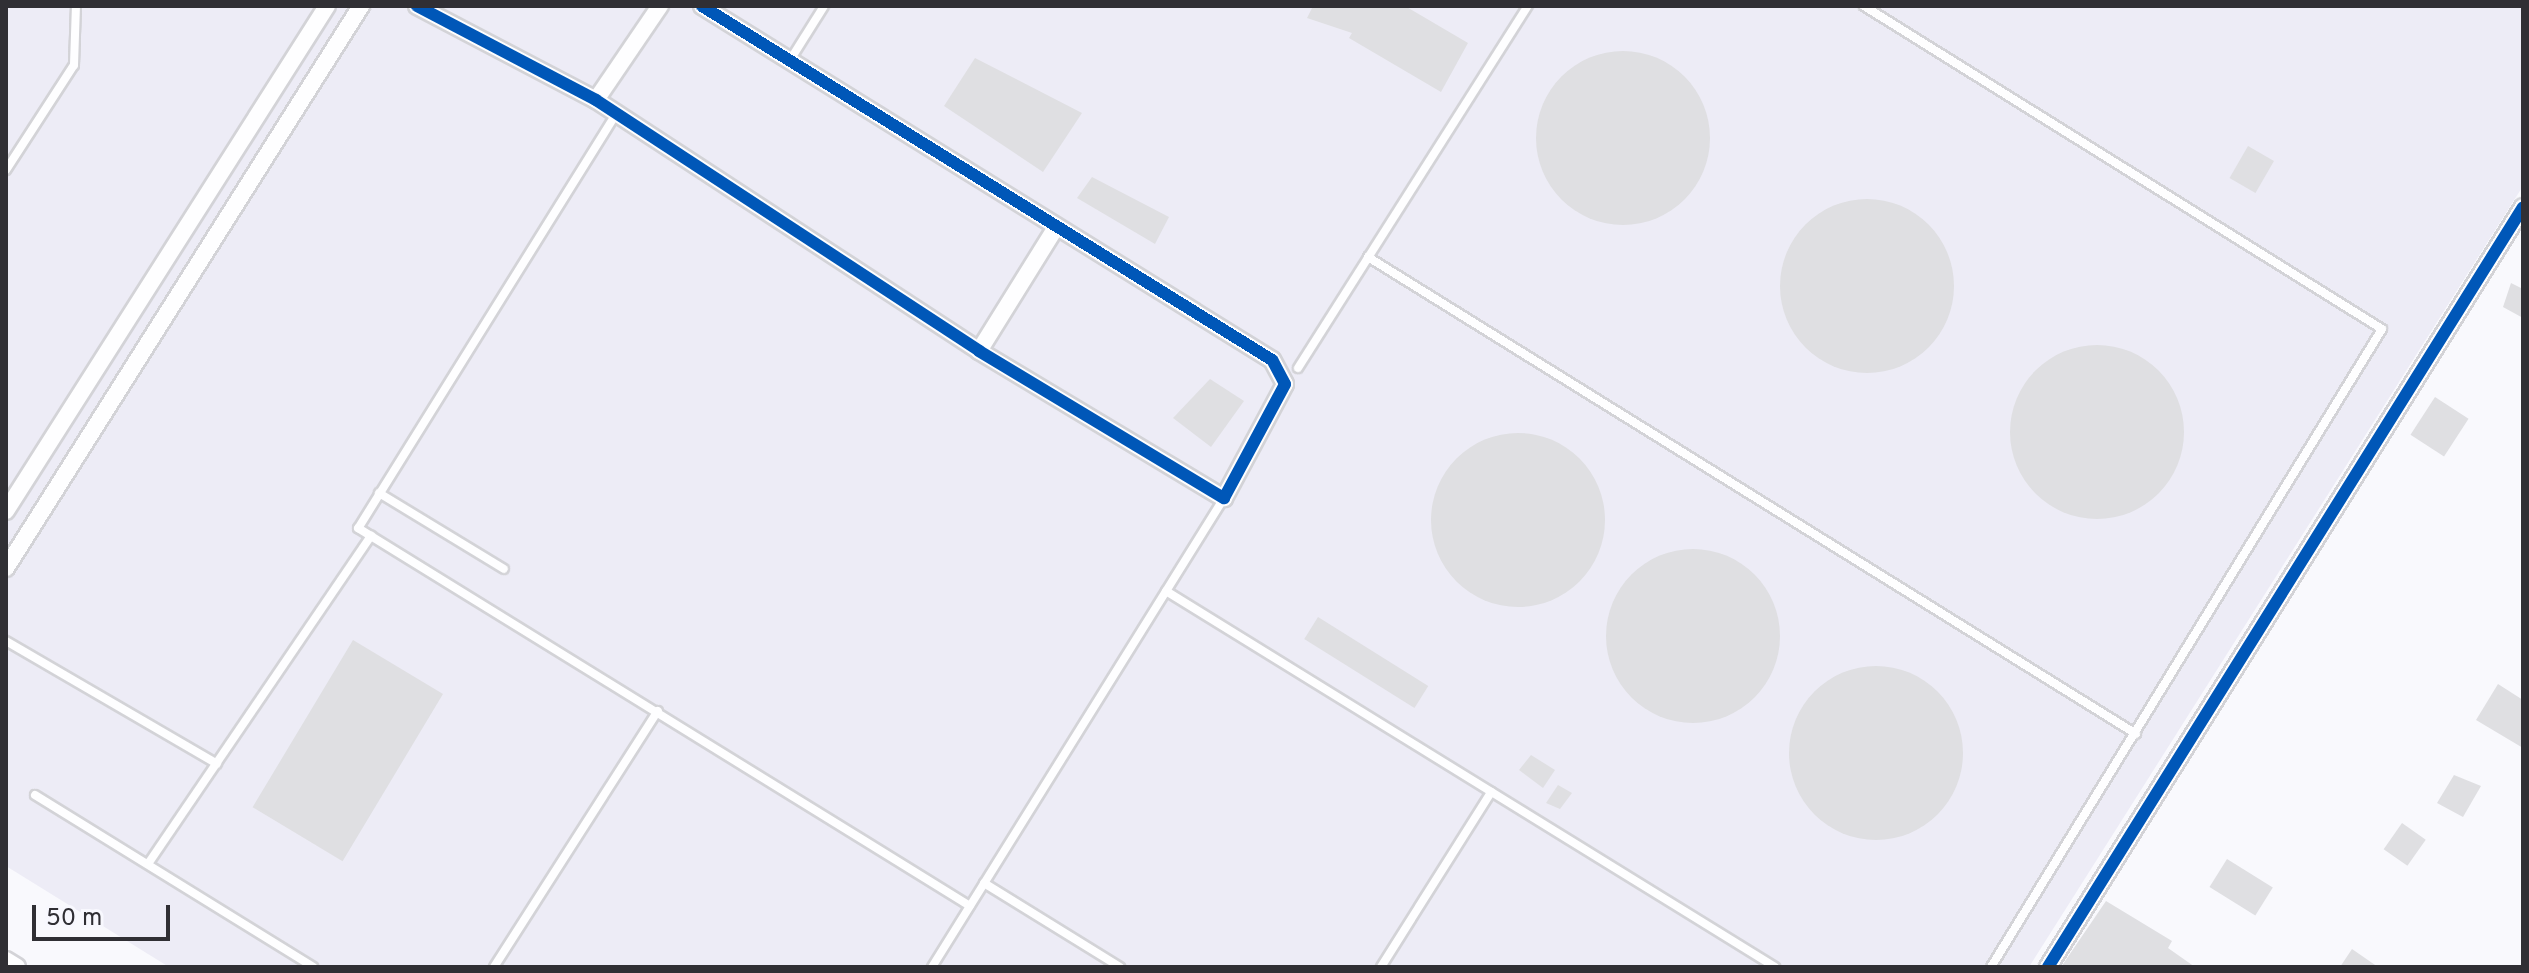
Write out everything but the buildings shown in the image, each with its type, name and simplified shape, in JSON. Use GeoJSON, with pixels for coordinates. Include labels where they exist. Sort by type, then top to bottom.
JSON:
{"type":"FeatureCollection","features":[{"type":"Feature","properties":{"kind":"street"},"geometry":{"type":"LineString","coordinates":[[6,511],[327,6]]}},
{"type":"Feature","properties":{"kind":"street"},"geometry":{"type":"LineString","coordinates":[[6,568],[361,6]]}},
{"type":"Feature","properties":{"kind":"street"},"geometry":{"type":"LineString","coordinates":[[417,6],[596,100],[979,351],[1224,498],[1285,384],[1281,368],[1055,229],[792,57],[702,6]]}},
{"type":"Feature","properties":{"kind":"street"},"geometry":{"type":"LineString","coordinates":[[596,100],[660,6]]}},
{"type":"Feature","properties":{"kind":"street"},"geometry":{"type":"LineString","coordinates":[[2048,967],[2523,207]]}},
{"type":"Feature","properties":{"kind":"street"},"geometry":{"type":"LineString","coordinates":[[979,351],[1055,229]]}},
{"type":"Feature","properties":{"kind":"street"},"geometry":{"type":"LineString","coordinates":[[6,961],[17,967]]}},
{"type":"Feature","properties":{"kind":"lane"},"geometry":{"type":"LineString","coordinates":[[6,170],[74,65],[76,6]]}},
{"type":"Feature","properties":{"kind":"lane"},"geometry":{"type":"LineString","coordinates":[[792,57],[824,6]]}},
{"type":"Feature","properties":{"kind":"lane"},"geometry":{"type":"LineString","coordinates":[[1298,368],[1528,6]]}},
{"type":"Feature","properties":{"kind":"lane"},"geometry":{"type":"LineString","coordinates":[[1864,6],[2382,329],[1991,967]]}},
{"type":"Feature","properties":{"kind":"lane"},"geometry":{"type":"LineString","coordinates":[[616,114],[358,528],[970,906]]}},
{"type":"Feature","properties":{"kind":"lane"},"geometry":{"type":"LineString","coordinates":[[1368,257],[2136,734]]}},
{"type":"Feature","properties":{"kind":"lane"},"geometry":{"type":"LineString","coordinates":[[379,493],[504,569]]}},
{"type":"Feature","properties":{"kind":"lane"},"geometry":{"type":"LineString","coordinates":[[932,967],[1224,498]]}},
{"type":"Feature","properties":{"kind":"lane"},"geometry":{"type":"LineString","coordinates":[[148,864],[371,536]]}},
{"type":"Feature","properties":{"kind":"lane"},"geometry":{"type":"LineString","coordinates":[[1166,591],[1775,967]]}},
{"type":"Feature","properties":{"kind":"lane"},"geometry":{"type":"LineString","coordinates":[[6,641],[217,764]]}},
{"type":"Feature","properties":{"kind":"lane"},"geometry":{"type":"LineString","coordinates":[[494,967],[658,711]]}},
{"type":"Feature","properties":{"kind":"lane"},"geometry":{"type":"LineString","coordinates":[[1381,967],[1491,792]]}},
{"type":"Feature","properties":{"kind":"lane"},"geometry":{"type":"LineString","coordinates":[[35,795],[313,967]]}},
{"type":"Feature","properties":{"kind":"lane"},"geometry":{"type":"LineString","coordinates":[[984,883],[1120,967]]}},
{"type":"Feature","properties":{"kind":"shaded area"},"geometry":{"type":"Polygon","coordinates":[[[6,6],[2523,6],[2523,186],[2029,967],[169,967],[6,866],[6,6]]]}},
{"type":"Feature","properties":{"kind":"cycle path"},"geometry":{"type":"LineString","coordinates":[[417,6],[596,100],[979,351],[1224,498],[1285,384],[1272,360],[702,6]]}},
{"type":"Feature","properties":{"kind":"cycle path"},"geometry":{"type":"LineString","coordinates":[[2048,967],[2523,207]]}}]}
